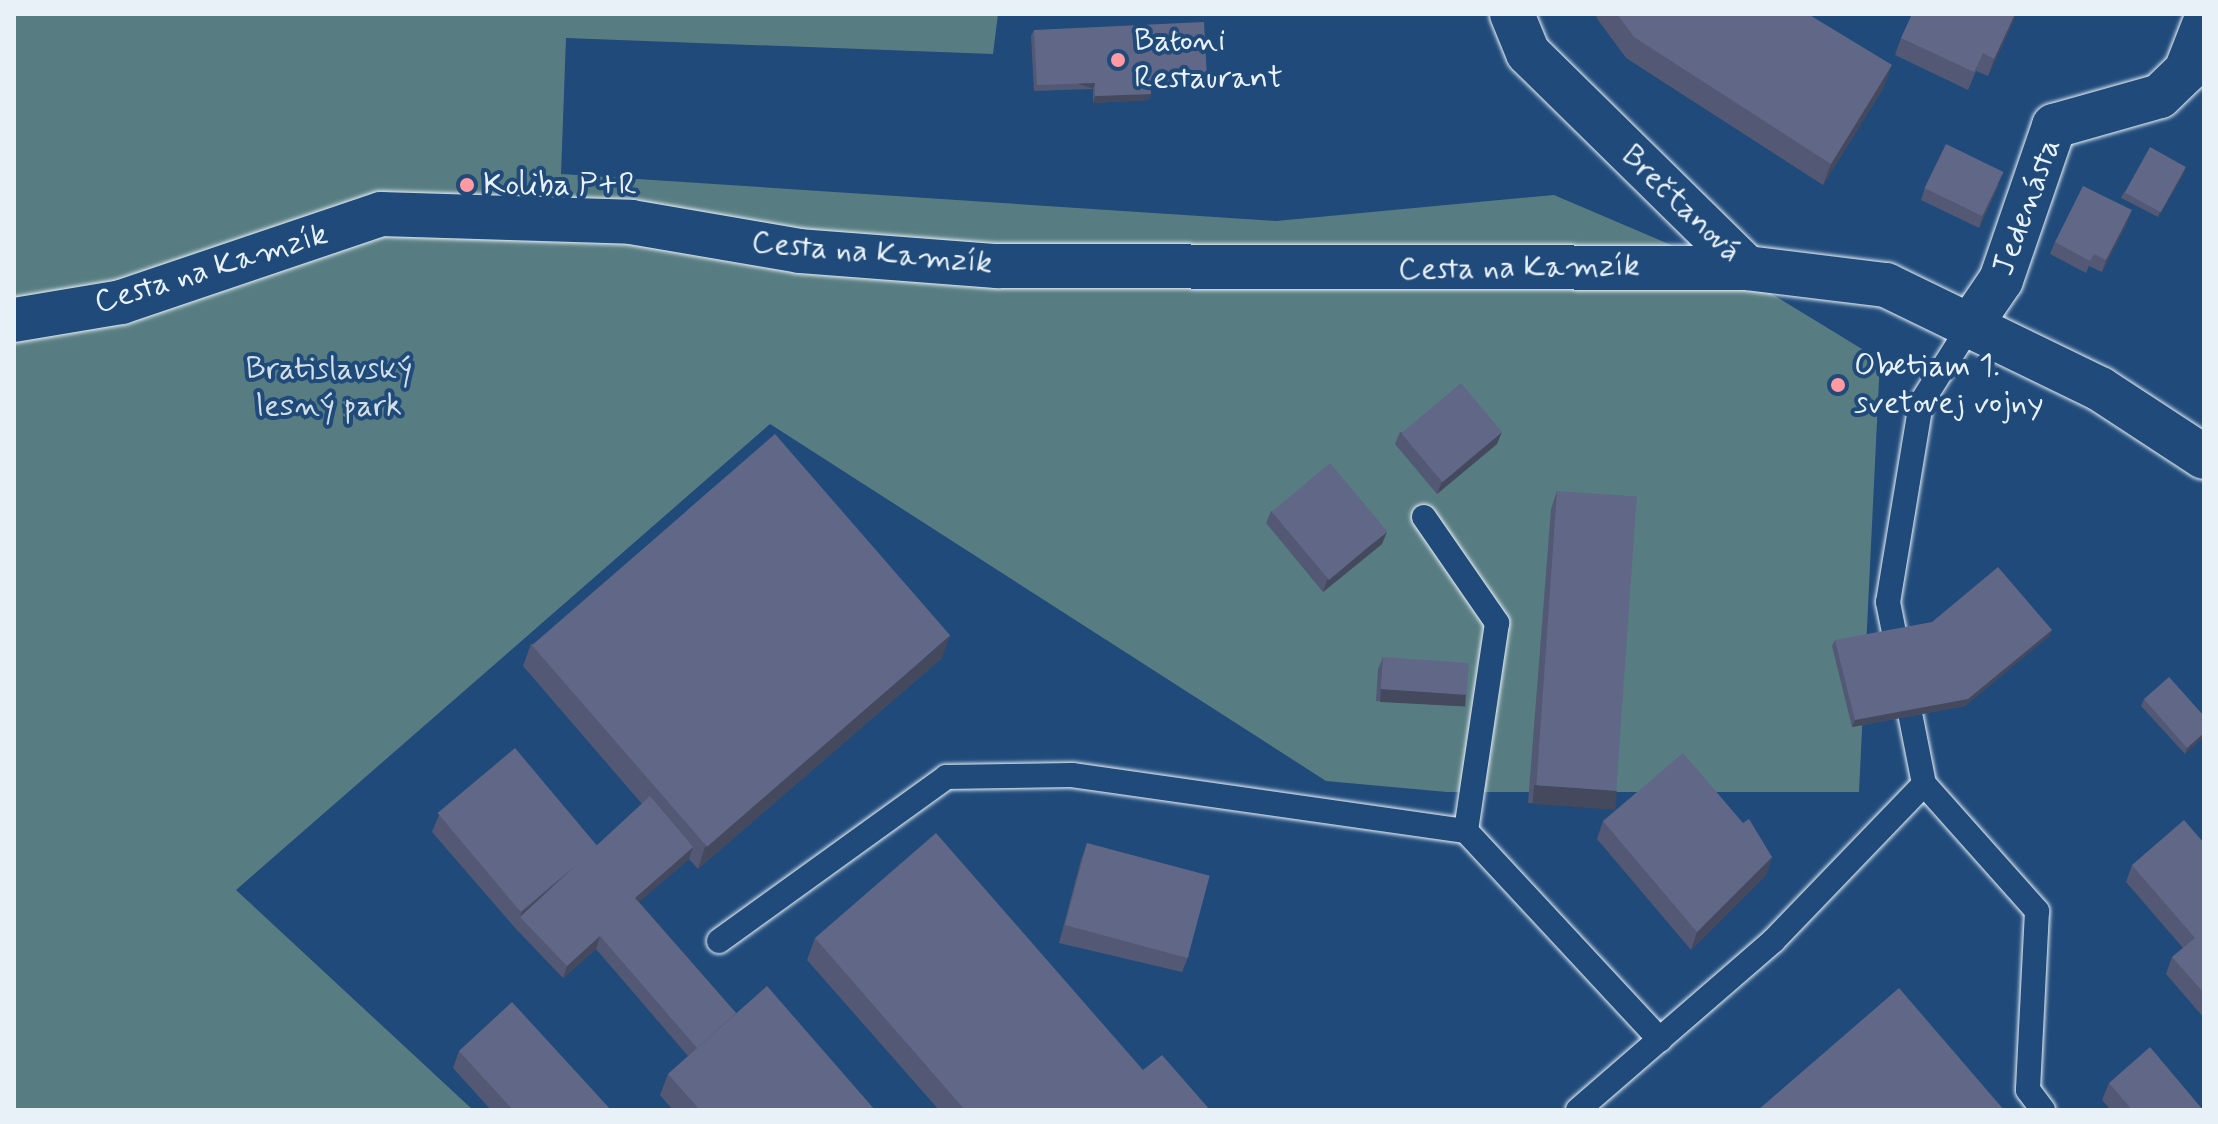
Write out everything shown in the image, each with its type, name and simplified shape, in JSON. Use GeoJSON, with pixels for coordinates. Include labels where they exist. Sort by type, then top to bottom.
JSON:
{"type":"FeatureCollection","features":[{"type":"Feature","properties":{"kind":"street","name":"Brečtanová"},"geometry":{"type":"LineString","coordinates":[[1512,14],[1528,53],[1747,268],[1886,285],[2100,389],[2204,457]]}},
{"type":"Feature","properties":{"kind":"street","name":"Jedenásta"},"geometry":{"type":"LineString","coordinates":[[1969,327],[2001,280],[2054,126],[2160,96],[2186,71],[2204,25]]}},
{"type":"Feature","properties":{"kind":"street","name":"Cesta na Kamzík"},"geometry":{"type":"LineString","coordinates":[[14,320],[121,302],[381,214],[631,222],[800,251],[997,266],[1747,268]]}},
{"type":"Feature","properties":{"kind":"lane"},"geometry":{"type":"LineString","coordinates":[[1969,327],[1921,403],[1888,602],[1924,784],[2037,911],[2028,1090],[2043,1110]]}},
{"type":"Feature","properties":{"kind":"lane"},"geometry":{"type":"LineString","coordinates":[[1424,517],[1497,623],[1466,831]]}},
{"type":"Feature","properties":{"kind":"lane"},"geometry":{"type":"LineString","coordinates":[[719,941],[946,777],[1072,775],[1466,831],[1660,1040]]}},
{"type":"Feature","properties":{"kind":"lane"},"geometry":{"type":"LineString","coordinates":[[1578,1110],[1774,940],[1924,784]]}},
{"type":"Feature","properties":{"kind":"green space","name":"Bratislavský lesný park"},"geometry":{"type":"Polygon","coordinates":[[[14,14],[998,14],[993,54],[566,38],[561,174],[1276,221],[1554,195],[1739,274],[1880,360],[1859,792],[1447,792],[1326,781],[770,424],[236,890],[473,1110],[14,1110],[14,14]]]}},
{"type":"Feature","properties":{"kind":"building"},"geometry":{"type":"Polygon","coordinates":[[[1617,14],[1808,14],[1892,65],[1831,164],[1634,37],[1617,14]]]}},
{"type":"Feature","properties":{"kind":"building"},"geometry":{"type":"Polygon","coordinates":[[[1912,14],[2015,14],[1994,59],[1983,53],[1974,72],[1901,38],[1912,14]]]}},
{"type":"Feature","properties":{"kind":"building","name":"Batoni Restaurant"},"geometry":{"type":"Polygon","coordinates":[[[1204,22],[1207,78],[1150,81],[1151,94],[1095,96],[1095,83],[1037,85],[1034,30],[1204,22]]]}},
{"type":"Feature","properties":{"kind":"building"},"geometry":{"type":"Polygon","coordinates":[[[1946,144],[2004,172],[1982,216],[1925,188],[1946,144]]]}},
{"type":"Feature","properties":{"kind":"building"},"geometry":{"type":"Polygon","coordinates":[[[2150,147],[2186,167],[2161,212],[2125,192],[2150,147]]]}},
{"type":"Feature","properties":{"kind":"building"},"geometry":{"type":"Polygon","coordinates":[[[2083,186],[2132,210],[2106,260],[2094,254],[2090,261],[2055,242],[2083,186]]]}},
{"type":"Feature","properties":{"kind":"building"},"geometry":{"type":"Polygon","coordinates":[[[1461,383],[1502,432],[1442,482],[1401,433],[1461,383]]]}},
{"type":"Feature","properties":{"kind":"building"},"geometry":{"type":"Polygon","coordinates":[[[775,434],[950,636],[707,847],[532,645],[775,434]]]}},
{"type":"Feature","properties":{"kind":"building"},"geometry":{"type":"Polygon","coordinates":[[[1330,463],[1387,531],[1329,580],[1272,512],[1330,463]]]}},
{"type":"Feature","properties":{"kind":"building"},"geometry":{"type":"Polygon","coordinates":[[[1557,491],[1637,497],[1616,791],[1536,785],[1557,491]]]}},
{"type":"Feature","properties":{"kind":"building"},"geometry":{"type":"Polygon","coordinates":[[[1998,567],[2052,630],[1968,699],[1855,720],[1835,640],[1932,622],[1998,567]]]}},
{"type":"Feature","properties":{"kind":"building"},"geometry":{"type":"Polygon","coordinates":[[[1383,657],[1469,663],[1467,695],[1381,689],[1383,657]]]}},
{"type":"Feature","properties":{"kind":"building"},"geometry":{"type":"Polygon","coordinates":[[[2169,677],[2204,716],[2204,733],[2187,748],[2144,699],[2169,677]]]}},
{"type":"Feature","properties":{"kind":"building"},"geometry":{"type":"Polygon","coordinates":[[[515,748],[598,847],[521,912],[438,813],[515,748]]]}},
{"type":"Feature","properties":{"kind":"building"},"geometry":{"type":"Polygon","coordinates":[[[1683,753],[1743,823],[1749,819],[1772,857],[1697,932],[1603,821],[1683,753]]]}},
{"type":"Feature","properties":{"kind":"building"},"geometry":{"type":"Polygon","coordinates":[[[650,796],[693,847],[635,898],[736,1013],[697,1048],[600,936],[567,966],[520,917],[650,796]]]}},
{"type":"Feature","properties":{"kind":"building"},"geometry":{"type":"Polygon","coordinates":[[[2184,820],[2204,843],[2204,993],[2172,957],[2195,938],[2132,865],[2184,820]]]}},
{"type":"Feature","properties":{"kind":"building"},"geometry":{"type":"Polygon","coordinates":[[[936,833],[1143,1070],[1162,1055],[1210,1110],[965,1110],[815,938],[936,833]]]}},
{"type":"Feature","properties":{"kind":"building"},"geometry":{"type":"Polygon","coordinates":[[[1087,843],[1210,876],[1188,958],[1065,925],[1087,843]]]}},
{"type":"Feature","properties":{"kind":"building"},"geometry":{"type":"Polygon","coordinates":[[[767,986],[875,1110],[700,1110],[668,1074],[767,986]]]}},
{"type":"Feature","properties":{"kind":"building"},"geometry":{"type":"Polygon","coordinates":[[[1899,988],[2004,1110],[1758,1110],[1899,988]]]}},
{"type":"Feature","properties":{"kind":"building"},"geometry":{"type":"Polygon","coordinates":[[[512,1002],[611,1110],[513,1110],[459,1051],[512,1002]]]}},
{"type":"Feature","properties":{"kind":"building"},"geometry":{"type":"Polygon","coordinates":[[[2150,1047],[2203,1110],[2132,1110],[2109,1083],[2150,1047]]]}},
{"type":"Feature","properties":{"kind":"place","name":"Batoni Restaurant"},"geometry":{"type":"Point","coordinates":[1118,60]}},
{"type":"Feature","properties":{"kind":"place","name":"Koliba P+R"},"geometry":{"type":"Point","coordinates":[467,185]}},
{"type":"Feature","properties":{"kind":"place","name":"Obetiam 1. svetovej vojny"},"geometry":{"type":"Point","coordinates":[1838,385]}}]}
